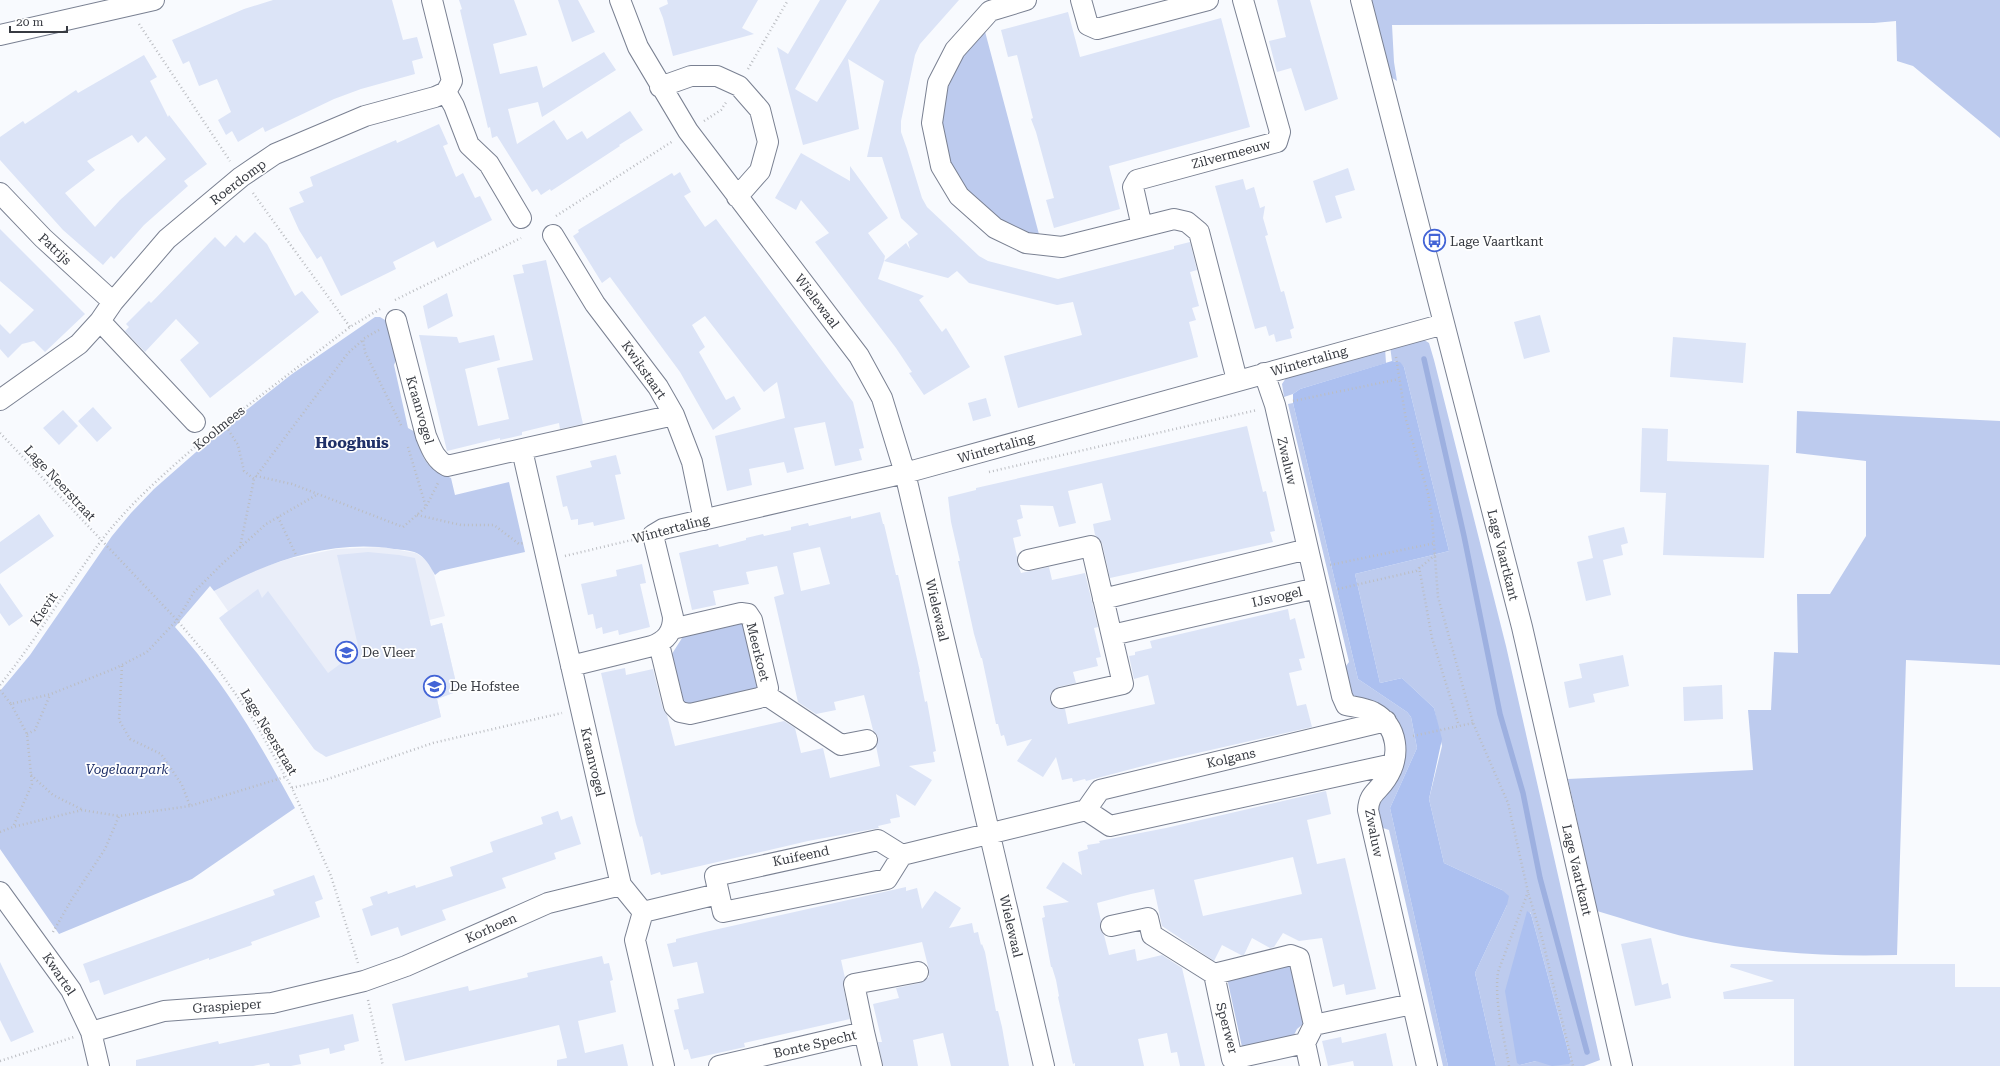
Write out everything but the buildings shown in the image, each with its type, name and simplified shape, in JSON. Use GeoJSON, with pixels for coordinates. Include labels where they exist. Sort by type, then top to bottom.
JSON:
{"type":"FeatureCollection","features":[{"type":"Feature","properties":{"kind":"street"},"geometry":{"type":"LineString","coordinates":[[0,35],[154,0]]}},
{"type":"Feature","properties":{"kind":"street"},"geometry":{"type":"LineString","coordinates":[[432,0],[452,81],[446,92],[454,106],[469,145],[489,164],[521,218]]}},
{"type":"Feature","properties":{"kind":"street","name":"Wielewaal"},"geometry":{"type":"LineString","coordinates":[[620,0],[638,47],[660,87],[688,131],[859,356],[882,398],[905,473],[1044,1066]]}},
{"type":"Feature","properties":{"kind":"street"},"geometry":{"type":"LineString","coordinates":[[1026,0],[987,6],[955,50],[938,83],[932,123],[941,166],[959,196],[995,228],[1026,243],[1062,247],[1174,219],[1187,222],[1199,232],[1237,380]]}},
{"type":"Feature","properties":{"kind":"street"},"geometry":{"type":"LineString","coordinates":[[1081,0],[1088,26],[1097,29],[1208,0]]}},
{"type":"Feature","properties":{"kind":"street","name":"Zilvermeeuw"},"geometry":{"type":"LineString","coordinates":[[1142,227],[1133,187],[1137,180],[1277,142],[1280,132],[1243,0]]}},
{"type":"Feature","properties":{"kind":"street","name":"Lage Vaartkant"},"geometry":{"type":"LineString","coordinates":[[1361,0],[1522,627],[1622,1066]]}},
{"type":"Feature","properties":{"kind":"street"},"geometry":{"type":"LineString","coordinates":[[660,87],[691,76],[716,76],[739,86],[760,110],[768,142],[760,171],[737,196]]}},
{"type":"Feature","properties":{"kind":"street","name":"Roerdomp"},"geometry":{"type":"LineString","coordinates":[[0,400],[79,344],[100,321],[113,302],[167,239],[241,177],[275,154],[365,116],[435,97],[446,92]]}},
{"type":"Feature","properties":{"kind":"street","name":"Patrijs"},"geometry":{"type":"LineString","coordinates":[[0,193],[42,238],[113,302]]}},
{"type":"Feature","properties":{"kind":"street","name":"Kwikstaart"},"geometry":{"type":"LineString","coordinates":[[553,235],[595,304],[658,387],[674,415],[692,462],[704,520]]}},
{"type":"Feature","properties":{"kind":"street","name":"Kraanvogel"},"geometry":{"type":"LineString","coordinates":[[396,320],[426,436],[433,453],[441,464],[447,466],[458,465],[674,415]]}},
{"type":"Feature","properties":{"kind":"street","name":"Koolmees"},"geometry":{"type":"LineString","coordinates":[[100,321],[202,428]]}},
{"type":"Feature","properties":{"kind":"street","name":"Wintertaling"},"geometry":{"type":"LineString","coordinates":[[653,535],[663,528],[704,520],[905,473],[1444,324]]}},
{"type":"Feature","properties":{"kind":"street","name":"Zwaluw"},"geometry":{"type":"LineString","coordinates":[[1264,373],[1275,405],[1308,549]]}},
{"type":"Feature","properties":{"kind":"street","name":"Kraanvogel"},"geometry":{"type":"LineString","coordinates":[[522,450],[544,551],[547,583],[580,709],[621,886],[643,912]]}},
{"type":"Feature","properties":{"kind":"street","name":"Meerkoet"},"geometry":{"type":"LineString","coordinates":[[653,535],[673,617],[665,636],[674,706],[680,712],[690,714],[759,698],[766,695]]}},
{"type":"Feature","properties":{"kind":"street"},"geometry":{"type":"LineString","coordinates":[[1028,560],[1091,546],[1123,684],[1061,698]]}},
{"type":"Feature","properties":{"kind":"street"},"geometry":{"type":"LineString","coordinates":[[1103,598],[1308,549]]}},
{"type":"Feature","properties":{"kind":"street","name":"IJsvogel"},"geometry":{"type":"LineString","coordinates":[[1112,635],[1316,583],[1308,549]]}},
{"type":"Feature","properties":{"kind":"street"},"geometry":{"type":"LineString","coordinates":[[1316,583],[1342,696],[1346,705],[1373,712],[1386,721]]}},
{"type":"Feature","properties":{"kind":"street","name":"Meerkoet"},"geometry":{"type":"LineString","coordinates":[[569,671],[665,636],[741,613],[748,614],[752,620],[768,688],[766,695]]}},
{"type":"Feature","properties":{"kind":"street","name":"Meerkoet"},"geometry":{"type":"LineString","coordinates":[[766,695],[841,745],[867,740]]}},
{"type":"Feature","properties":{"kind":"street","name":"Zwaluw"},"geometry":{"type":"LineString","coordinates":[[1386,721],[1392,730],[1395,740],[1393,764],[1386,779],[1369,799],[1368,810],[1427,1066]]}},
{"type":"Feature","properties":{"kind":"street","name":"Kolgans"},"geometry":{"type":"LineString","coordinates":[[1086,810],[1100,790],[1386,721]]}},
{"type":"Feature","properties":{"kind":"street"},"geometry":{"type":"LineString","coordinates":[[902,856],[1086,810],[1110,826],[1393,764]]}},
{"type":"Feature","properties":{"kind":"street","name":"Kuifeend"},"geometry":{"type":"LineString","coordinates":[[878,840],[902,856],[887,879],[723,912],[715,876],[878,840]]}},
{"type":"Feature","properties":{"kind":"street","name":"Korhoen"},"geometry":{"type":"LineString","coordinates":[[364,981],[406,966],[548,903],[621,886]]}},
{"type":"Feature","properties":{"kind":"street","name":"Kwartel"},"geometry":{"type":"LineString","coordinates":[[0,892],[71,990],[91,1032],[99,1066]]}},
{"type":"Feature","properties":{"kind":"street"},"geometry":{"type":"LineString","coordinates":[[664,1066],[635,940],[643,912],[718,894]]}},
{"type":"Feature","properties":{"kind":"street"},"geometry":{"type":"LineString","coordinates":[[1111,926],[1148,918],[1152,935],[1214,974],[1291,955],[1299,958],[1314,1025],[1305,1043],[1310,1066]]}},
{"type":"Feature","properties":{"kind":"street","name":"Bonte Specht"},"geometry":{"type":"LineString","coordinates":[[872,1066],[854,984],[918,972]]}},
{"type":"Feature","properties":{"kind":"street","name":"Sperwer"},"geometry":{"type":"LineString","coordinates":[[1214,974],[1232,1058],[1305,1043]]}},
{"type":"Feature","properties":{"kind":"street","name":"Graspieper"},"geometry":{"type":"LineString","coordinates":[[91,1032],[164,1011],[272,1003],[364,981]]}},
{"type":"Feature","properties":{"kind":"street"},"geometry":{"type":"LineString","coordinates":[[1314,1025],[1412,1004]]}},
{"type":"Feature","properties":{"kind":"street","name":"Bonte Specht"},"geometry":{"type":"LineString","coordinates":[[720,1066],[864,1032]]}},
{"type":"Feature","properties":{"kind":"path","name":"Koolmees"},"geometry":{"type":"LineString","coordinates":[[202,428],[224,423],[350,327]]}},
{"type":"Feature","properties":{"kind":"path"},"geometry":{"type":"LineString","coordinates":[[1393,337],[1406,420],[1428,493],[1435,543],[1438,597],[1473,723],[1508,802],[1528,892],[1542,938],[1573,1066]]}},
{"type":"Feature","properties":{"kind":"path"},"geometry":{"type":"LineString","coordinates":[[240,548],[254,479],[348,353],[363,339]]}},
{"type":"Feature","properties":{"kind":"path"},"geometry":{"type":"LineString","coordinates":[[982,474],[1275,405],[1399,379]]}},
{"type":"Feature","properties":{"kind":"path"},"geometry":{"type":"LineString","coordinates":[[224,423],[238,445],[244,471],[254,479]]}},
{"type":"Feature","properties":{"kind":"path","name":"Lage Neerstraat"},"geometry":{"type":"LineString","coordinates":[[0,433],[101,542],[177,620],[218,669],[253,719],[292,788],[331,876],[364,981],[383,1066]]}},
{"type":"Feature","properties":{"kind":"path","name":"Koolmees"},"geometry":{"type":"LineString","coordinates":[[101,542],[149,488],[202,441]]}},
{"type":"Feature","properties":{"kind":"path"},"geometry":{"type":"LineString","coordinates":[[256,476],[292,484],[403,527],[426,507]]}},
{"type":"Feature","properties":{"kind":"path"},"geometry":{"type":"LineString","coordinates":[[11,704],[51,694],[122,665],[147,652],[177,620],[194,592],[240,548],[266,524],[318,494]]}},
{"type":"Feature","properties":{"kind":"path","name":"Wintertaling"},"geometry":{"type":"LineString","coordinates":[[416,515],[461,525],[494,525],[519,544],[544,551],[653,535]]}},
{"type":"Feature","properties":{"kind":"path"},"geometry":{"type":"LineString","coordinates":[[278,517],[296,555]]}},
{"type":"Feature","properties":{"kind":"path","name":"Kievit"},"geometry":{"type":"LineString","coordinates":[[0,685],[25,654],[101,542]]}},
{"type":"Feature","properties":{"kind":"path"},"geometry":{"type":"LineString","coordinates":[[1316,583],[1435,543]]}},
{"type":"Feature","properties":{"kind":"path"},"geometry":{"type":"LineString","coordinates":[[1316,583],[1416,570],[1435,555]]}},
{"type":"Feature","properties":{"kind":"path"},"geometry":{"type":"LineString","coordinates":[[1420,567],[1432,638],[1459,726]]}},
{"type":"Feature","properties":{"kind":"path"},"geometry":{"type":"LineString","coordinates":[[122,665],[119,720],[130,739],[161,754],[182,785],[190,806]]}},
{"type":"Feature","properties":{"kind":"path"},"geometry":{"type":"LineString","coordinates":[[0,690],[11,704],[27,734],[32,784],[13,827]]}},
{"type":"Feature","properties":{"kind":"path"},"geometry":{"type":"LineString","coordinates":[[27,734],[35,730],[51,694]]}},
{"type":"Feature","properties":{"kind":"path"},"geometry":{"type":"LineString","coordinates":[[292,788],[325,780],[433,743],[580,709]]}},
{"type":"Feature","properties":{"kind":"path"},"geometry":{"type":"LineString","coordinates":[[1395,740],[1473,723]]}},
{"type":"Feature","properties":{"kind":"path"},"geometry":{"type":"LineString","coordinates":[[31,775],[53,794],[82,810],[119,816],[190,806],[285,777]]}},
{"type":"Feature","properties":{"kind":"path"},"geometry":{"type":"LineString","coordinates":[[0,832],[13,827],[82,810]]}},
{"type":"Feature","properties":{"kind":"path"},"geometry":{"type":"LineString","coordinates":[[43,951],[72,899],[105,849],[119,816]]}},
{"type":"Feature","properties":{"kind":"path"},"geometry":{"type":"LineString","coordinates":[[1509,1066],[1496,985],[1498,972],[1528,892]]}},
{"type":"Feature","properties":{"kind":"path"},"geometry":{"type":"LineString","coordinates":[[0,1062],[91,1032]]}},
{"type":"Feature","properties":{"kind":"shaded area"},"geometry":{"type":"Polygon","coordinates":[[[1392,361],[1400,362],[1404,367],[1449,551],[1355,574],[1380,683],[1402,678],[1434,708],[1442,739],[1429,799],[1444,863],[1502,890],[1509,896],[1507,905],[1475,973],[1496,1066],[1448,1066],[1390,808],[1417,748],[1411,717],[1407,712],[1358,679],[1293,403],[1293,394],[1300,389],[1392,361]]]}},
{"type":"Feature","properties":{"kind":"shaded area","name":"De Vleer"},"geometry":{"type":"Polygon","coordinates":[[[382,547],[416,553],[425,559],[433,571],[445,616],[422,622],[424,628],[442,623],[457,687],[455,688],[456,692],[437,699],[441,717],[332,754],[321,754],[315,750],[223,624],[224,614],[228,611],[214,591],[252,571],[288,559],[336,549],[382,547]]]}},
{"type":"Feature","properties":{"kind":"shaded area"},"geometry":{"type":"Polygon","coordinates":[[[1527,911],[1531,914],[1571,1061],[1569,1064],[1552,1066],[1536,1061],[1520,1065],[1517,1063],[1505,991],[1527,911]]]}},
{"type":"Feature","properties":{"kind":"green space"},"geometry":{"type":"Polygon","coordinates":[[[1368,0],[2000,0],[2000,138],[1913,66],[1897,61],[1896,21],[1874,23],[1392,25],[1394,62],[1397,81],[1386,74],[1368,0]]]}},
{"type":"Feature","properties":{"kind":"green space"},"geometry":{"type":"Polygon","coordinates":[[[983,24],[1040,238],[1009,227],[976,203],[960,182],[945,157],[938,132],[949,74],[983,24]]]}},
{"type":"Feature","properties":{"kind":"green space","name":"Vogelaarpark"},"geometry":{"type":"Polygon","coordinates":[[[375,317],[380,317],[385,320],[401,349],[394,365],[408,428],[417,433],[423,457],[426,462],[435,470],[451,478],[455,495],[509,482],[525,552],[440,571],[435,575],[425,559],[414,552],[371,547],[347,547],[301,555],[278,562],[234,580],[214,591],[210,586],[175,627],[210,670],[241,714],[295,808],[192,879],[59,934],[0,849],[0,691],[30,655],[112,536],[154,489],[220,431],[292,374],[375,317]]]}},
{"type":"Feature","properties":{"kind":"green space"},"geometry":{"type":"Polygon","coordinates":[[[1421,338],[1429,343],[1434,360],[1506,646],[1600,1060],[1584,1066],[1496,1066],[1475,973],[1507,905],[1502,890],[1444,863],[1429,799],[1442,746],[1434,708],[1402,678],[1380,683],[1355,574],[1449,551],[1404,367],[1396,361],[1392,361],[1390,346],[1421,338]],[[1530,912],[1520,1065],[1536,1061],[1571,1061],[1530,912]]]}},
{"type":"Feature","properties":{"kind":"green space"},"geometry":{"type":"Polygon","coordinates":[[[1385,348],[1386,363],[1300,389],[1293,394],[1284,397],[1282,384],[1288,375],[1385,348]]]}},
{"type":"Feature","properties":{"kind":"green space"},"geometry":{"type":"Polygon","coordinates":[[[1293,403],[1358,679],[1407,712],[1411,717],[1417,748],[1390,808],[1448,1066],[1443,1066],[1389,830],[1380,827],[1375,804],[1402,738],[1351,700],[1343,670],[1349,662],[1288,404],[1293,403]]]}},
{"type":"Feature","properties":{"kind":"green space"},"geometry":{"type":"Polygon","coordinates":[[[1797,411],[2000,421],[2000,665],[1906,660],[1897,955],[1794,953],[1742,947],[1679,935],[1597,911],[1568,779],[1753,770],[1748,710],[1771,710],[1774,652],[1798,653],[1797,594],[1830,594],[1866,536],[1866,461],[1796,453],[1797,411]]]}},
{"type":"Feature","properties":{"kind":"green space"},"geometry":{"type":"Polygon","coordinates":[[[743,618],[759,688],[683,705],[670,657],[689,627],[743,618]]]}},
{"type":"Feature","properties":{"kind":"green space"},"geometry":{"type":"Polygon","coordinates":[[[1294,962],[1308,1020],[1297,1029],[1293,1037],[1242,1047],[1227,978],[1294,962]]]}},
{"type":"Feature","properties":{"kind":"waterway"},"geometry":{"type":"LineString","coordinates":[[1424,359],[1464,536],[1500,714],[1523,793],[1540,878],[1587,1052]]}},
{"type":"Feature","properties":{"kind":"place","name":"Lage Vaartkant"},"geometry":{"type":"Point","coordinates":[1434,241]}},
{"type":"Feature","properties":{"kind":"place","name":"De Vleer"},"geometry":{"type":"Point","coordinates":[346,652]}},
{"type":"Feature","properties":{"kind":"place","name":"De Hofstee"},"geometry":{"type":"Point","coordinates":[435,686]}},
{"type":"Feature","properties":{"kind":"district","name":"Hooghuis"},"geometry":{"type":"Point","coordinates":[352,443]}}]}
